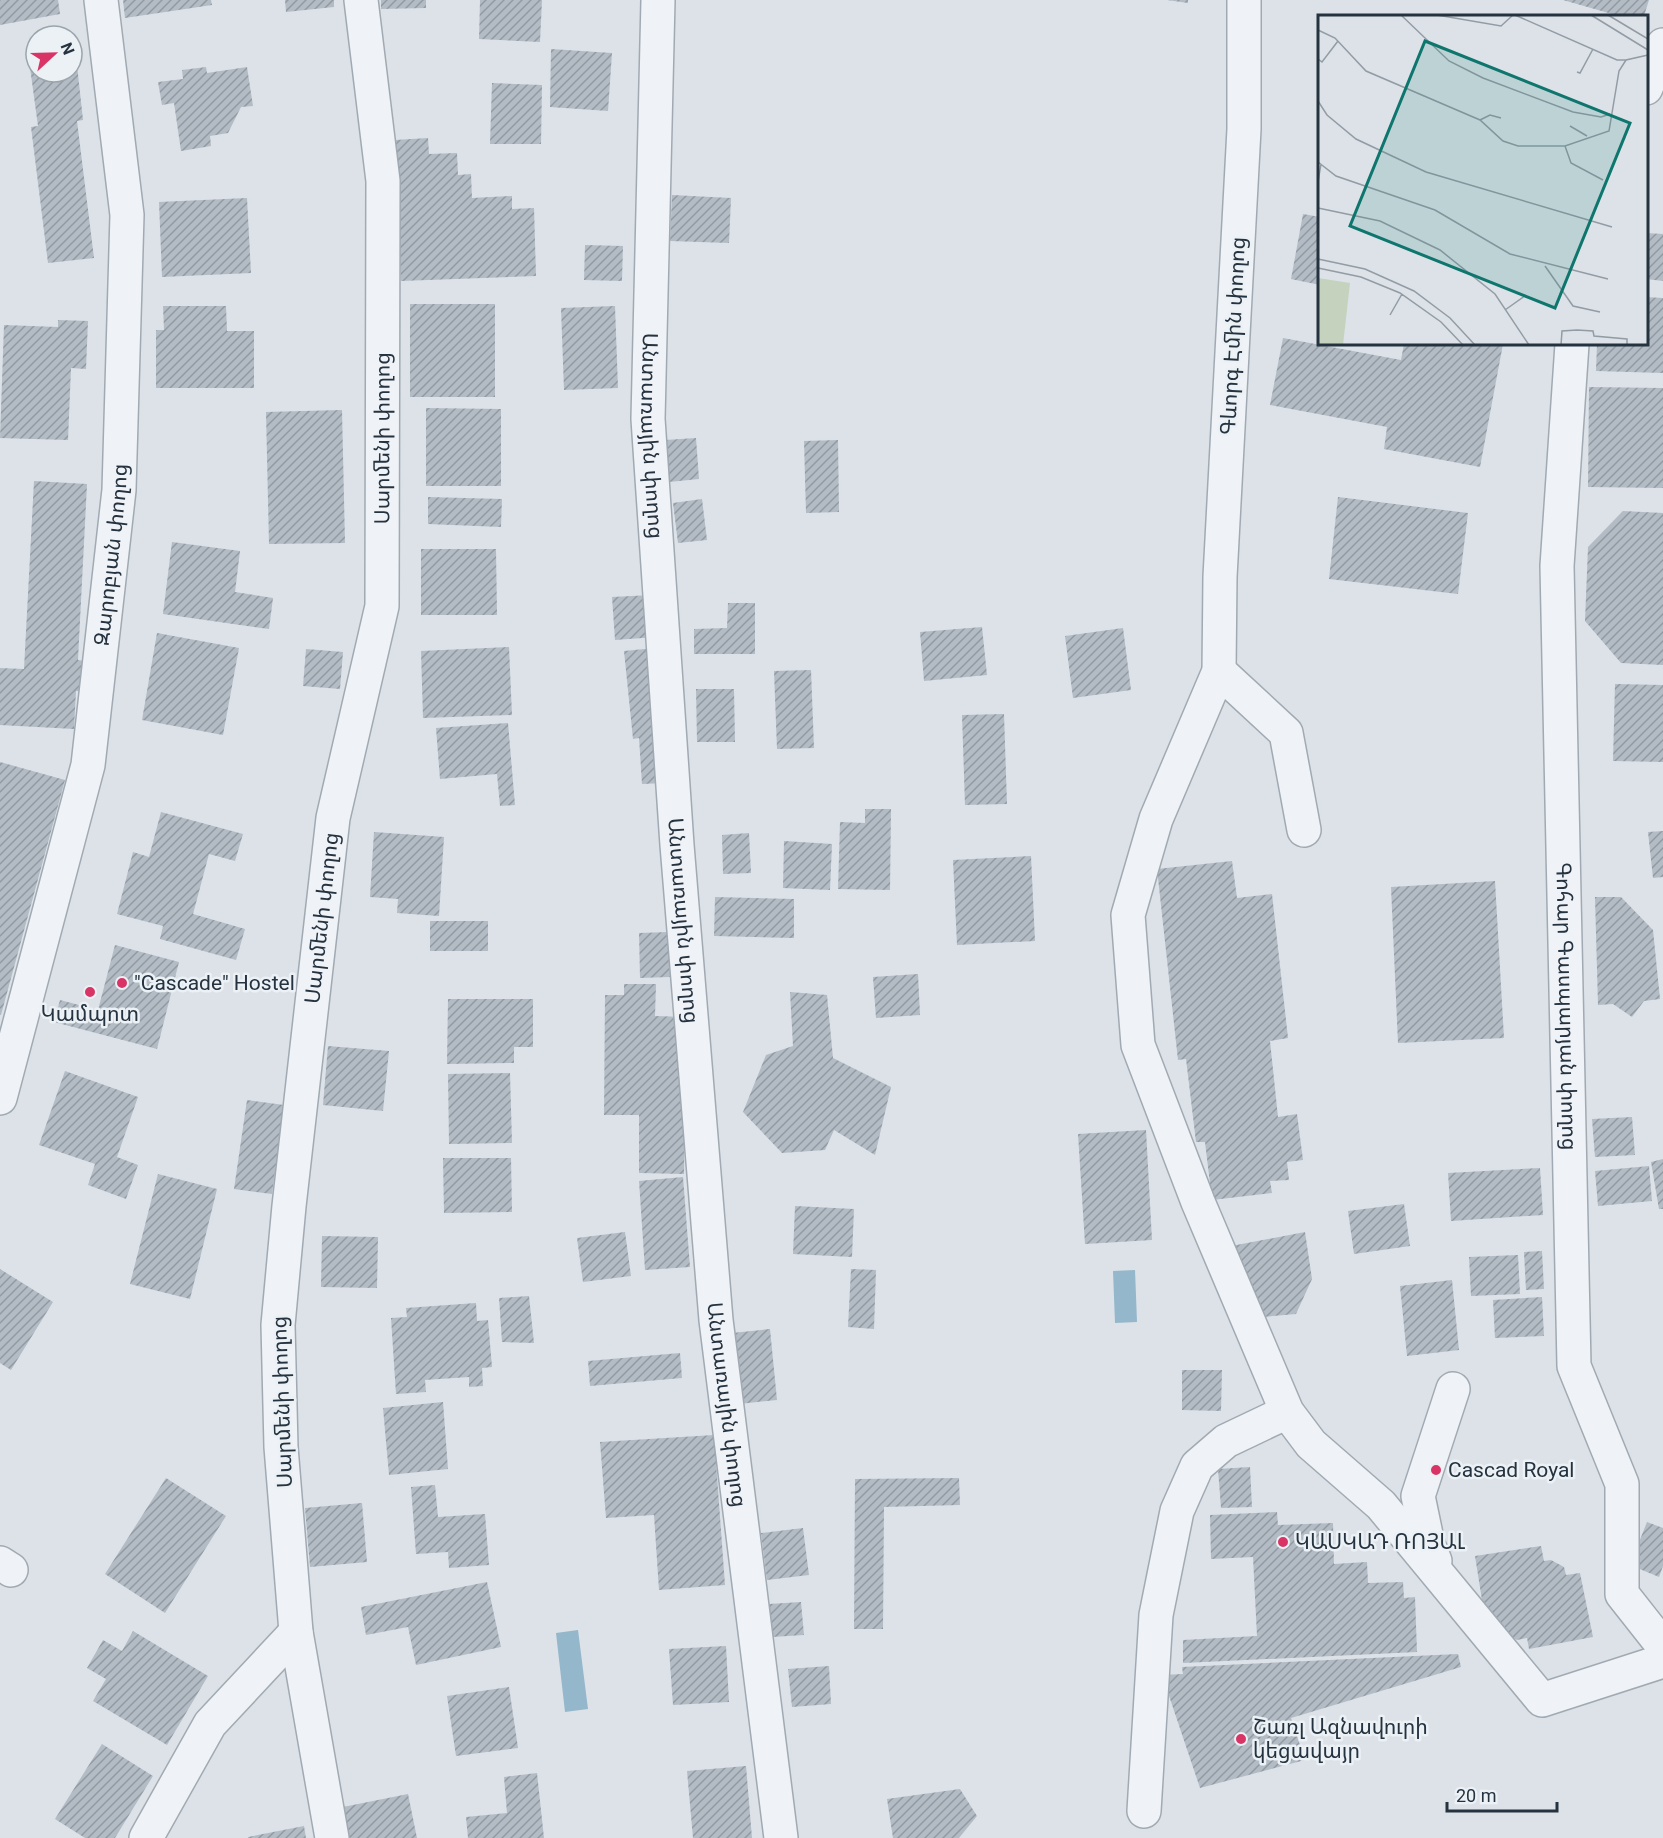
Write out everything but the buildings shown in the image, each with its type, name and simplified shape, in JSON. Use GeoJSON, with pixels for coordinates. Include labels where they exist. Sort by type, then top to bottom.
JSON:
{"type":"FeatureCollection","features":[{"type":"Feature","properties":{"kind":"street","name":"Զարոբյան փողոց"},"geometry":{"type":"LineString","coordinates":[[0,1098],[88,765],[119,490],[127,215],[101,0]]}},
{"type":"Feature","properties":{"kind":"street","name":"Սարմենի փողոց"},"geometry":{"type":"LineString","coordinates":[[332,1838],[296,1632],[281,1447],[278,1324],[289,1206],[333,818],[338,787],[382,606],[383,181],[361,0]]}},
{"type":"Feature","properties":{"kind":"street","name":"Անտառային փողոց"},"geometry":{"type":"LineString","coordinates":[[658,0],[649,431],[677,833],[716,1320],[781,1838]]}},
{"type":"Feature","properties":{"kind":"street","name":"Գևորգ Էմին փողոց"},"geometry":{"type":"LineString","coordinates":[[1219,671],[1220,577],[1244,129],[1244,0]]}},
{"type":"Feature","properties":{"kind":"street"},"geometry":{"type":"LineString","coordinates":[[1648,85],[1663,45]]}},
{"type":"Feature","properties":{"kind":"street","name":"Գոհար Գասպարյան փողոց"},"geometry":{"type":"LineString","coordinates":[[1572,345],[1557,566],[1574,1366],[1622,1484],[1622,1594],[1663,1646]]}},
{"type":"Feature","properties":{"kind":"street"},"geometry":{"type":"LineString","coordinates":[[1304,830],[1286,733],[1219,671],[1156,819],[1128,915],[1138,1045],[1198,1202],[1287,1412],[1311,1444],[1381,1505],[1542,1700],[1663,1661]]}},
{"type":"Feature","properties":{"kind":"street"},"geometry":{"type":"LineString","coordinates":[[1441,1576],[1428,1544],[1418,1496],[1453,1389]]}},
{"type":"Feature","properties":{"kind":"street"},"geometry":{"type":"LineString","coordinates":[[1144,1811],[1156,1615],[1177,1511],[1197,1466],[1226,1441],[1287,1412]]}},
{"type":"Feature","properties":{"kind":"street"},"geometry":{"type":"LineString","coordinates":[[146,1838],[210,1724],[296,1632]]}},
{"type":"Feature","properties":{"kind":"water"},"geometry":{"type":"Polygon","coordinates":[[[1135,1270],[1137,1322],[1115,1323],[1113,1271],[1135,1270]]]}},
{"type":"Feature","properties":{"kind":"water"},"geometry":{"type":"Polygon","coordinates":[[[578,1630],[588,1709],[565,1712],[556,1633],[578,1630]]]}},
{"type":"Feature","properties":{"kind":"place","name":"\"Cascade\" Hostel"},"geometry":{"type":"Point","coordinates":[122,983]}},
{"type":"Feature","properties":{"kind":"place","name":"Կամպոտ"},"geometry":{"type":"Point","coordinates":[90,992]}},
{"type":"Feature","properties":{"kind":"place","name":"Cascad Royal"},"geometry":{"type":"Point","coordinates":[1436,1470]}},
{"type":"Feature","properties":{"kind":"place","name":"ԿԱՍԿԱԴ ՌՈՅԱԼ"},"geometry":{"type":"Point","coordinates":[1283,1542]}},
{"type":"Feature","properties":{"kind":"place","name":"Շառլ Ազնավուրի կեցավայր"},"geometry":{"type":"Point","coordinates":[1241,1739]}}]}
